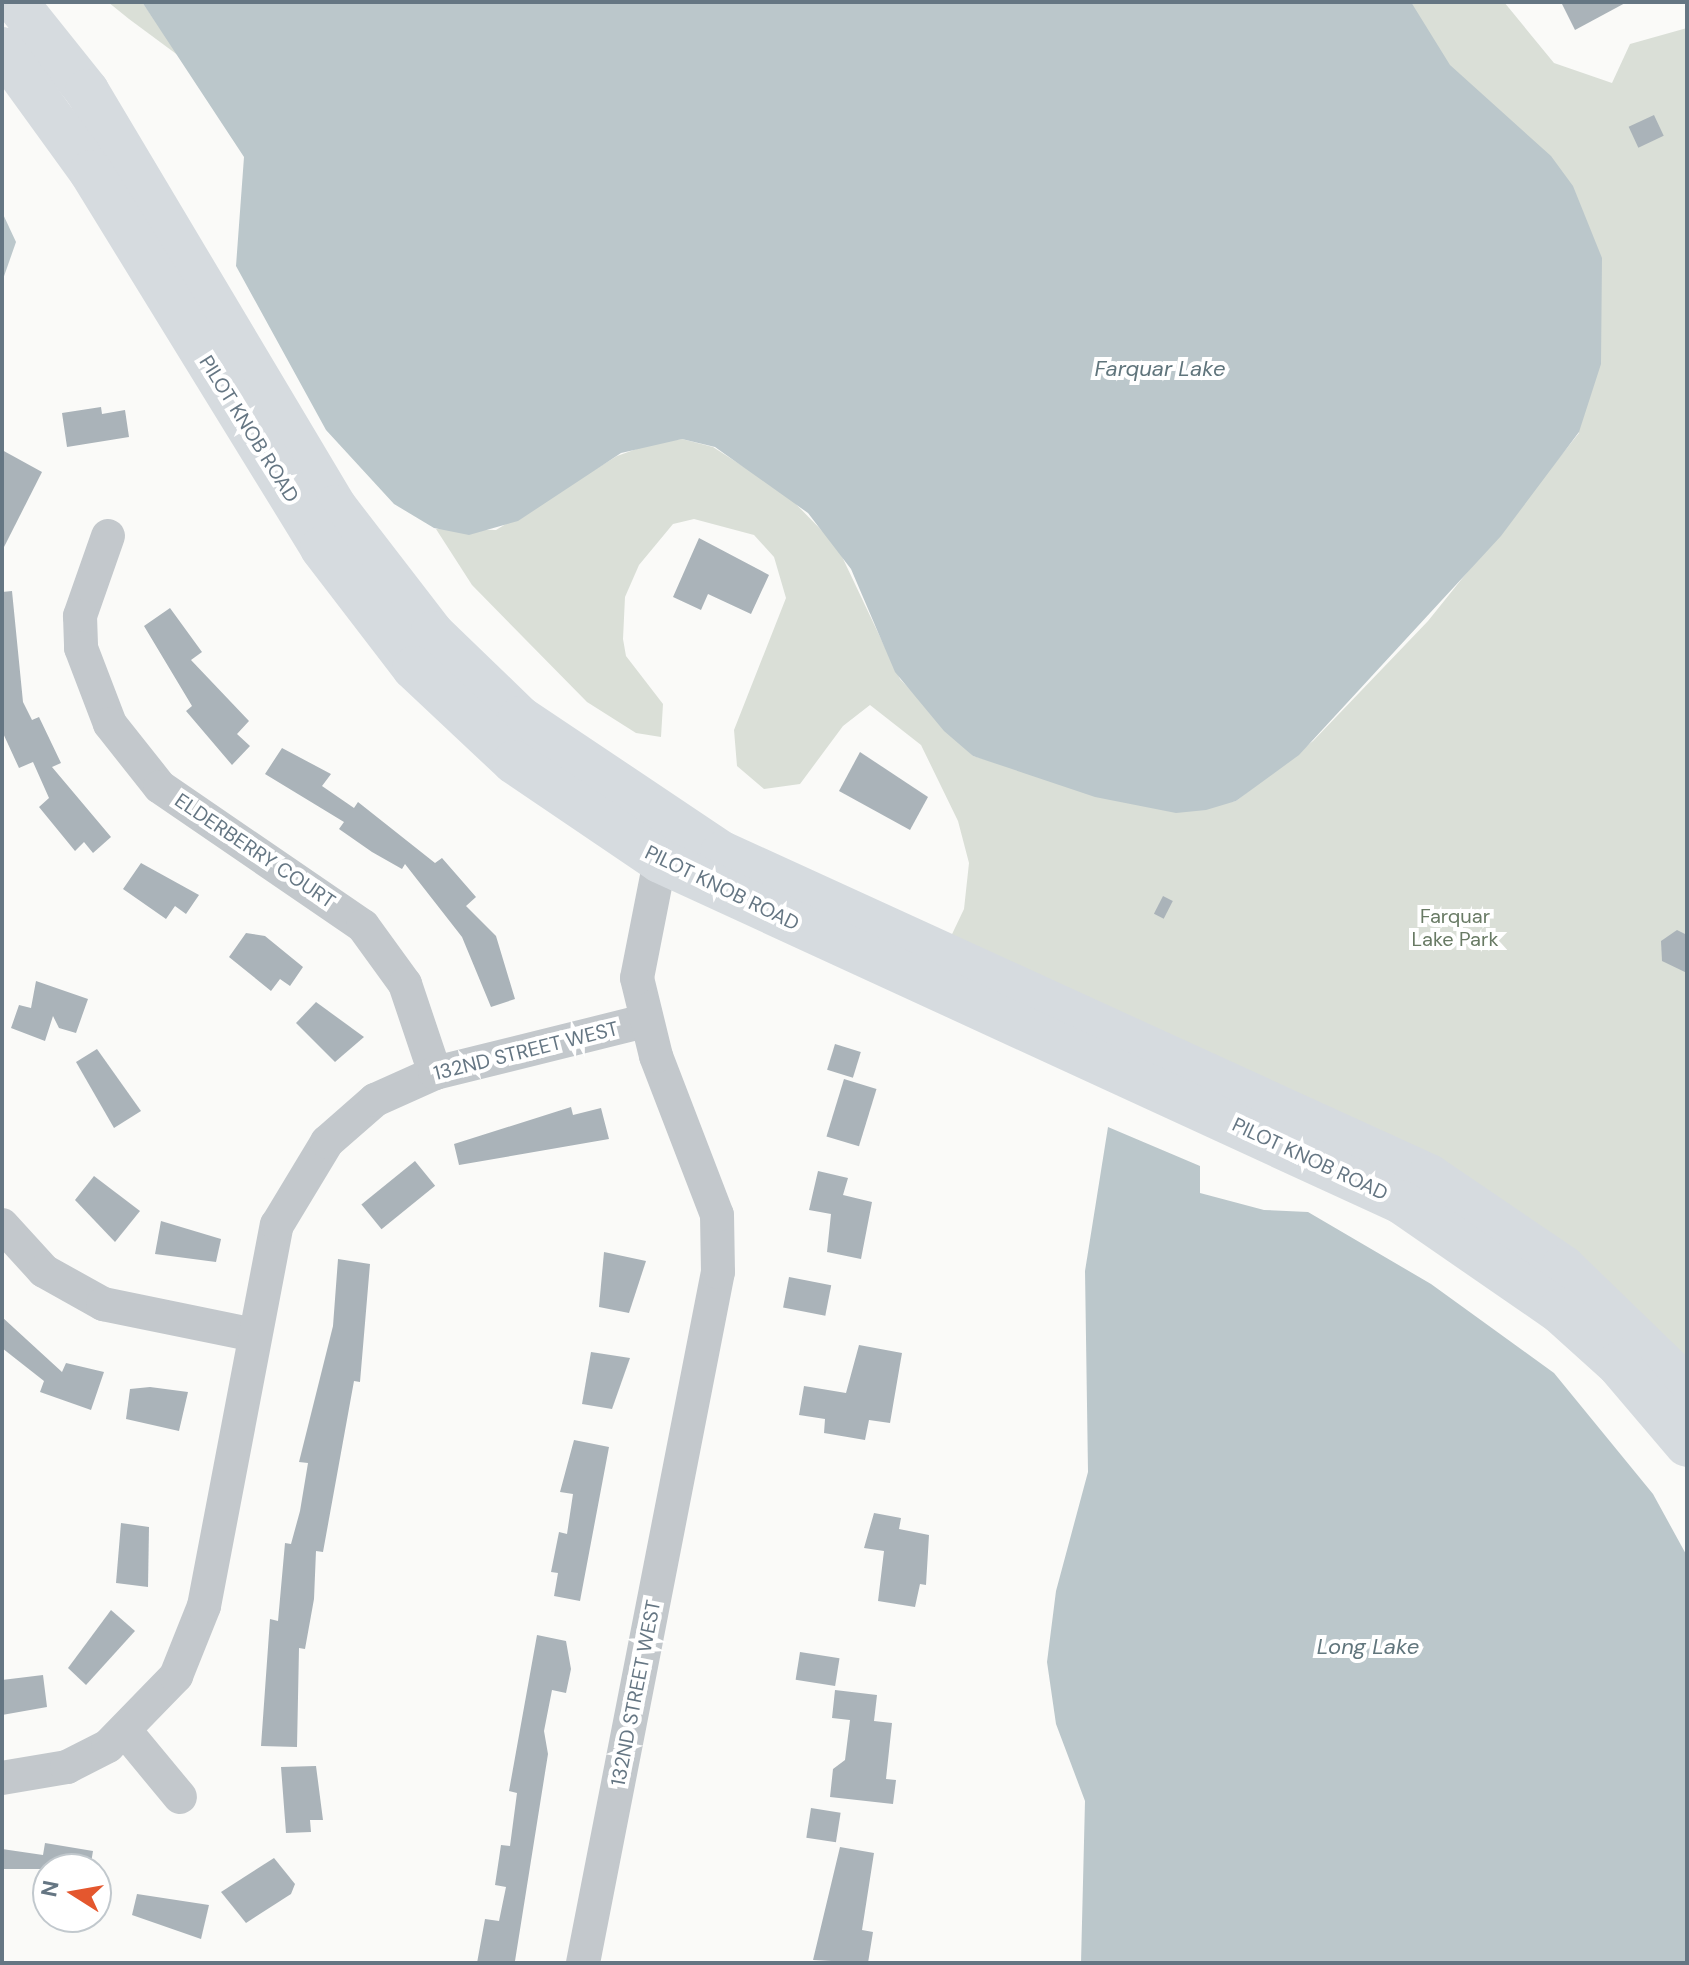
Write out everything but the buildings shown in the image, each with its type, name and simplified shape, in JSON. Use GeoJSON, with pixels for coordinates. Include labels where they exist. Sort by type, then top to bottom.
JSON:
{"type":"FeatureCollection","features":[{"type":"Feature","properties":{"kind":"main road","name":"PILOT KNOB ROAD"},"geometry":{"type":"LineString","coordinates":[[16,2],[87,91],[306,461],[387,581],[520,718],[665,842],[1429,1176],[1563,1267],[1687,1387]]}},
{"type":"Feature","properties":{"kind":"main road","name":"PILOT KNOB ROAD"},"geometry":{"type":"LineString","coordinates":[[2,49],[83,160],[322,548],[384,634],[514,762],[665,842],[1401,1202],[1559,1311],[1618,1364],[1687,1445]]}},
{"type":"Feature","properties":{"kind":"street","name":"ELDERBERRY COURT"},"geometry":{"type":"LineString","coordinates":[[108,536],[80,616],[81,648],[110,724],[160,787],[363,926],[405,984],[435,1073]]}},
{"type":"Feature","properties":{"kind":"street"},"geometry":{"type":"LineString","coordinates":[[645,1021],[640,935],[665,842]]}},
{"type":"Feature","properties":{"kind":"street","name":"132ND STREET WEST"},"geometry":{"type":"LineString","coordinates":[[2,1778],[67,1767],[127,1733],[155,1706],[193,1643],[277,1225],[306,1168],[375,1100],[435,1073],[645,1021],[717,1215],[718,1272],[583,1963]]}},
{"type":"Feature","properties":{"kind":"street"},"geometry":{"type":"LineString","coordinates":[[2,1225],[44,1271],[103,1304],[254,1335]]}},
{"type":"Feature","properties":{"kind":"street"},"geometry":{"type":"LineString","coordinates":[[127,1733],[180,1797]]}},
{"type":"Feature","properties":{"kind":"green space"},"geometry":{"type":"Polygon","coordinates":[[[108,2],[142,2],[179,56],[129,19],[108,2]]]}},
{"type":"Feature","properties":{"kind":"green space","name":"Farquar Lake Park"},"geometry":{"type":"Polygon","coordinates":[[[1376,2],[1504,2],[1554,63],[1612,83],[1630,44],[1687,28],[1687,1387],[944,951],[964,909],[969,863],[958,821],[921,745],[870,705],[843,726],[800,784],[764,789],[737,766],[734,730],[786,598],[774,557],[754,535],[694,519],[673,524],[639,565],[625,597],[623,639],[626,656],[663,704],[661,737],[636,733],[587,702],[472,585],[436,529],[496,530],[617,456],[656,442],[682,439],[713,447],[786,494],[837,546],[900,679],[973,756],[1179,812],[1236,801],[1313,741],[1428,621],[1579,433],[1376,2]]]}},
{"type":"Feature","properties":{"kind":"water","name":"Farquar Lake"},"geometry":{"type":"Polygon","coordinates":[[[142,2],[1411,2],[1450,65],[1551,156],[1573,186],[1602,258],[1601,364],[1579,432],[1501,536],[1299,755],[1236,801],[1206,810],[1176,813],[1095,797],[973,756],[944,731],[895,672],[851,569],[808,513],[715,447],[682,439],[621,453],[518,521],[469,535],[434,528],[394,504],[326,430],[236,266],[244,157],[142,2]]]}},
{"type":"Feature","properties":{"kind":"water"},"geometry":{"type":"Polygon","coordinates":[[[2,212],[16,242],[2,282],[2,212]]]}},
{"type":"Feature","properties":{"kind":"water","name":"Long Lake"},"geometry":{"type":"Polygon","coordinates":[[[1108,1127],[1200,1166],[1200,1193],[1264,1210],[1308,1212],[1431,1284],[1554,1373],[1653,1494],[1687,1556],[1687,1963],[1081,1963],[1085,1801],[1056,1724],[1047,1662],[1056,1591],[1088,1472],[1085,1271],[1108,1127]]]}}]}
